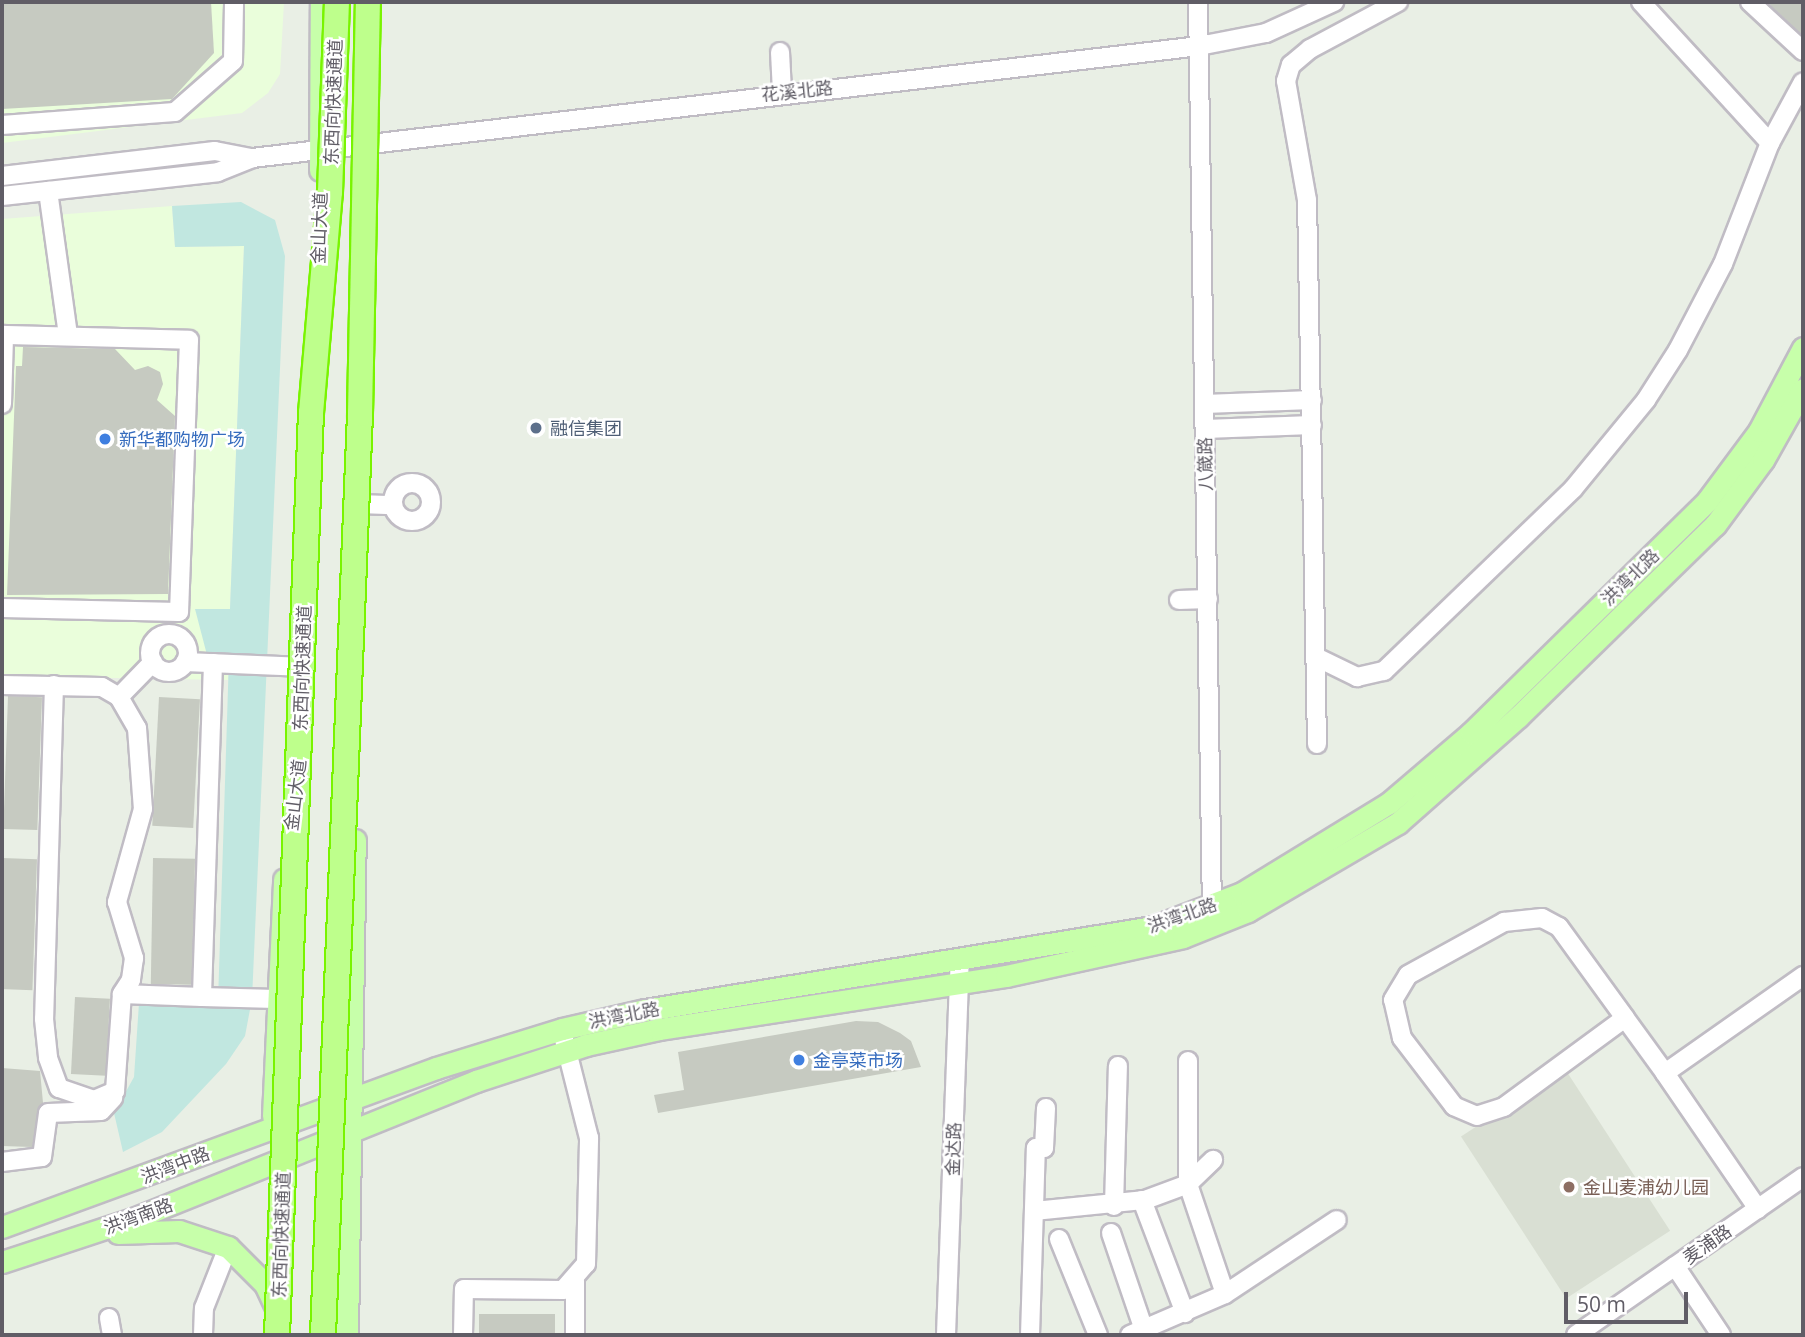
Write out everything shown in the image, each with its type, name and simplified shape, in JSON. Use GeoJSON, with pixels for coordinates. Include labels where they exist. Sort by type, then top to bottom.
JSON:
{"type":"FeatureCollection","features":[{"type":"Feature","properties":{"kind":"highway","name":"东西向快速通道"},"geometry":{"type":"LineString","coordinates":[[276,1335],[311,413],[330,192],[337,2]]}},
{"type":"Feature","properties":{"kind":"highway","name":"东西向快速通道"},"geometry":{"type":"LineString","coordinates":[[323,1335],[360,414],[368,2]]}},
{"type":"Feature","properties":{"kind":"main road","name":"金山大道"},"geometry":{"type":"LineString","coordinates":[[276,1335],[272,1165],[276,999],[305,667],[320,150],[321,2]]}},
{"type":"Feature","properties":{"kind":"main road"},"geometry":{"type":"LineString","coordinates":[[347,1335],[360,505],[378,2]]}},
{"type":"Feature","properties":{"kind":"main road","name":"洪湾北路"},"geometry":{"type":"LineString","coordinates":[[349,1103],[436,1068],[562,1029],[658,1008],[960,962],[1212,916],[1357,825],[1471,733],[1707,500],[1764,422],[1803,348]]}},
{"type":"Feature","properties":{"kind":"main road","name":"洪湾北路"},"geometry":{"type":"LineString","coordinates":[[349,1133],[567,1051],[659,1029],[960,984],[1155,944],[1351,855],[1446,784],[1715,525],[1763,460],[1803,389]]}},
{"type":"Feature","properties":{"kind":"main road","name":"洪湾中路"},"geometry":{"type":"LineString","coordinates":[[2,1227],[349,1103]]}},
{"type":"Feature","properties":{"kind":"main road","name":"洪湾南路"},"geometry":{"type":"LineString","coordinates":[[2,1262],[81,1237],[349,1133]]}},
{"type":"Feature","properties":{"kind":"main road"},"geometry":{"type":"LineString","coordinates":[[81,1237],[179,1231],[228,1247],[259,1277],[276,1308]]}},
{"type":"Feature","properties":{"kind":"street"},"geometry":{"type":"LineString","coordinates":[[2,125],[175,112],[233,61],[234,2]]}},
{"type":"Feature","properties":{"kind":"street","name":"八箴路"},"geometry":{"type":"LineString","coordinates":[[1198,2],[1212,916]]}},
{"type":"Feature","properties":{"kind":"street","name":"花溪北路"},"geometry":{"type":"LineString","coordinates":[[252,158],[782,92],[1199,46],[1266,33],[1334,2]]}},
{"type":"Feature","properties":{"kind":"street"},"geometry":{"type":"LineString","coordinates":[[1317,744],[1306,183],[1285,101],[1286,81],[1291,65],[1310,48],[1398,2]]}},
{"type":"Feature","properties":{"kind":"street"},"geometry":{"type":"LineString","coordinates":[[1641,2],[1770,144]]}},
{"type":"Feature","properties":{"kind":"street"},"geometry":{"type":"LineString","coordinates":[[1749,2],[1803,51]]}},
{"type":"Feature","properties":{"kind":"street"},"geometry":{"type":"LineString","coordinates":[[780,52],[782,92]]}},
{"type":"Feature","properties":{"kind":"street"},"geometry":{"type":"LineString","coordinates":[[1316,657],[1357,677],[1384,671],[1573,489],[1646,400],[1684,341],[1723,264],[1770,144],[1803,82]]}},
{"type":"Feature","properties":{"kind":"street"},"geometry":{"type":"LineString","coordinates":[[2,176],[215,151],[252,158]]}},
{"type":"Feature","properties":{"kind":"street"},"geometry":{"type":"LineString","coordinates":[[2,196],[218,172],[252,158]]}},
{"type":"Feature","properties":{"kind":"street"},"geometry":{"type":"LineString","coordinates":[[47,191],[68,336]]}},
{"type":"Feature","properties":{"kind":"street"},"geometry":{"type":"LineString","coordinates":[[2,404],[4,335],[189,340],[177,636],[187,648],[185,662]]}},
{"type":"Feature","properties":{"kind":"street"},"geometry":{"type":"LineString","coordinates":[[1204,404],[1312,400]]}},
{"type":"Feature","properties":{"kind":"street"},"geometry":{"type":"LineString","coordinates":[[1205,429],[1312,425]]}},
{"type":"Feature","properties":{"kind":"street"},"geometry":{"type":"LineString","coordinates":[[360,505],[393,505]]}},
{"type":"Feature","properties":{"kind":"street"},"geometry":{"type":"LineString","coordinates":[[1179,600],[1208,599]]}},
{"type":"Feature","properties":{"kind":"street"},"geometry":{"type":"LineString","coordinates":[[2,608],[179,612]]}},
{"type":"Feature","properties":{"kind":"street"},"geometry":{"type":"LineString","coordinates":[[177,636],[157,639],[151,650],[153,662],[168,671],[185,662],[305,667]]}},
{"type":"Feature","properties":{"kind":"street"},"geometry":{"type":"LineString","coordinates":[[119,696],[153,662]]}},
{"type":"Feature","properties":{"kind":"street"},"geometry":{"type":"LineString","coordinates":[[202,997],[214,663]]}},
{"type":"Feature","properties":{"kind":"street"},"geometry":{"type":"LineString","coordinates":[[2,685],[102,687],[119,696],[141,744],[144,796],[142,823],[117,902],[134,958],[131,980],[122,994],[115,1091],[101,1111],[48,1113],[42,1157],[2,1162]]}},
{"type":"Feature","properties":{"kind":"street"},"geometry":{"type":"LineString","coordinates":[[54,685],[46,1046],[51,1071],[66,1093],[104,1099],[115,1091]]}},
{"type":"Feature","properties":{"kind":"street"},"geometry":{"type":"LineString","coordinates":[[1625,1018],[1504,1107],[1477,1116],[1454,1106],[1402,1038],[1393,999],[1408,975],[1504,922],[1542,918],[1559,927],[1665,1073],[1758,1209]]}},
{"type":"Feature","properties":{"kind":"street","name":"金达路"},"geometry":{"type":"LineString","coordinates":[[946,1335],[960,962]]}},
{"type":"Feature","properties":{"kind":"street"},"geometry":{"type":"LineString","coordinates":[[1665,1073],[1803,976]]}},
{"type":"Feature","properties":{"kind":"street"},"geometry":{"type":"LineString","coordinates":[[122,994],[276,999]]}},
{"type":"Feature","properties":{"kind":"street"},"geometry":{"type":"LineString","coordinates":[[562,1029],[590,1145],[587,1255],[575,1281],[575,1335]]}},
{"type":"Feature","properties":{"kind":"street"},"geometry":{"type":"LineString","coordinates":[[1188,1061],[1188,1184],[1225,1294]]}},
{"type":"Feature","properties":{"kind":"street"},"geometry":{"type":"LineString","coordinates":[[1114,1206],[1118,1066]]}},
{"type":"Feature","properties":{"kind":"street"},"geometry":{"type":"LineString","coordinates":[[1030,1335],[1035,1148],[1044,1148],[1046,1108]]}},
{"type":"Feature","properties":{"kind":"street"},"geometry":{"type":"LineString","coordinates":[[1034,1211],[1114,1206],[1142,1200],[1188,1184],[1213,1160]]}},
{"type":"Feature","properties":{"kind":"street","name":"麦浦路"},"geometry":{"type":"LineString","coordinates":[[1576,1335],[1803,1177]]}},
{"type":"Feature","properties":{"kind":"street"},"geometry":{"type":"LineString","coordinates":[[1142,1200],[1185,1313]]}},
{"type":"Feature","properties":{"kind":"street"},"geometry":{"type":"LineString","coordinates":[[1111,1233],[1137,1333],[1168,1329],[1185,1313],[1225,1294],[1336,1220]]}},
{"type":"Feature","properties":{"kind":"street"},"geometry":{"type":"LineString","coordinates":[[1059,1239],[1098,1335]]}},
{"type":"Feature","properties":{"kind":"street"},"geometry":{"type":"LineString","coordinates":[[203,1335],[204,1308],[228,1247]]}},
{"type":"Feature","properties":{"kind":"street"},"geometry":{"type":"LineString","coordinates":[[1675,1266],[1721,1335]]}},
{"type":"Feature","properties":{"kind":"street"},"geometry":{"type":"LineString","coordinates":[[463,1335],[464,1289],[556,1291],[575,1281]]}},
{"type":"Feature","properties":{"kind":"shaded area"},"geometry":{"type":"Polygon","coordinates":[[[2,2],[284,2],[280,74],[268,93],[242,113],[2,143],[2,2]]]}},
{"type":"Feature","properties":{"kind":"shaded area"},"geometry":{"type":"Polygon","coordinates":[[[241,202],[275,220],[285,256],[252,999],[245,1036],[226,1064],[162,1132],[123,1152],[114,1113],[134,1077],[139,1003],[218,1002],[229,657],[207,655],[195,609],[230,609],[244,246],[175,247],[172,206],[241,202]]]}},
{"type":"Feature","properties":{"kind":"shaded area"},"geometry":{"type":"Polygon","coordinates":[[[172,206],[175,247],[244,246],[230,609],[196,609],[229,656],[228,680],[2,676],[2,219],[172,206]]]}},
{"type":"Feature","properties":{"kind":"shaded area","name":"金山麦浦幼儿园"},"geometry":{"type":"Polygon","coordinates":[[[1565,1069],[1670,1231],[1566,1298],[1461,1137],[1565,1069]]]}},
{"type":"Feature","properties":{"kind":"building"},"geometry":{"type":"Polygon","coordinates":[[[2,2],[211,2],[214,53],[172,99],[2,109],[2,2]]]}},
{"type":"Feature","properties":{"kind":"building"},"geometry":{"type":"Polygon","coordinates":[[[1768,2],[1803,2],[1803,36],[1772,7],[1768,2]]]}},
{"type":"Feature","properties":{"kind":"building"},"geometry":{"type":"Polygon","coordinates":[[[23,347],[115,349],[135,370],[148,366],[160,372],[163,384],[157,400],[175,416],[168,594],[7,595],[16,366],[22,366],[23,347]]]}},
{"type":"Feature","properties":{"kind":"building"},"geometry":{"type":"Polygon","coordinates":[[[8,696],[42,697],[37,830],[3,829],[8,696]]]}},
{"type":"Feature","properties":{"kind":"building"},"geometry":{"type":"Polygon","coordinates":[[[159,697],[200,699],[193,828],[152,826],[159,697]]]}},
{"type":"Feature","properties":{"kind":"building"},"geometry":{"type":"Polygon","coordinates":[[[2,858],[37,859],[32,990],[2,989],[2,858]]]}},
{"type":"Feature","properties":{"kind":"building"},"geometry":{"type":"Polygon","coordinates":[[[153,858],[195,859],[193,985],[151,984],[153,858]]]}},
{"type":"Feature","properties":{"kind":"building"},"geometry":{"type":"Polygon","coordinates":[[[75,997],[110,999],[106,1076],[71,1074],[75,997]]]}},
{"type":"Feature","properties":{"kind":"building","name":"金亭菜市场"},"geometry":{"type":"Polygon","coordinates":[[[856,1021],[878,1022],[900,1033],[911,1041],[921,1067],[658,1113],[654,1095],[684,1090],[678,1052],[856,1021]]]}},
{"type":"Feature","properties":{"kind":"building"},"geometry":{"type":"Polygon","coordinates":[[[2,1068],[40,1071],[43,1103],[32,1147],[2,1146],[2,1068]]]}},
{"type":"Feature","properties":{"kind":"building"},"geometry":{"type":"Polygon","coordinates":[[[479,1314],[555,1314],[555,1335],[479,1335],[479,1314]]]}},
{"type":"Feature","properties":{"kind":"place","name":"融信集团"},"geometry":{"type":"Point","coordinates":[536,428]}},
{"type":"Feature","properties":{"kind":"place","name":"新华都购物广场"},"geometry":{"type":"Point","coordinates":[105,439]}},
{"type":"Feature","properties":{"kind":"place","name":"金亭菜市场"},"geometry":{"type":"Point","coordinates":[799,1060]}},
{"type":"Feature","properties":{"kind":"place","name":"金山麦浦幼儿园"},"geometry":{"type":"Point","coordinates":[1569,1187]}}]}
